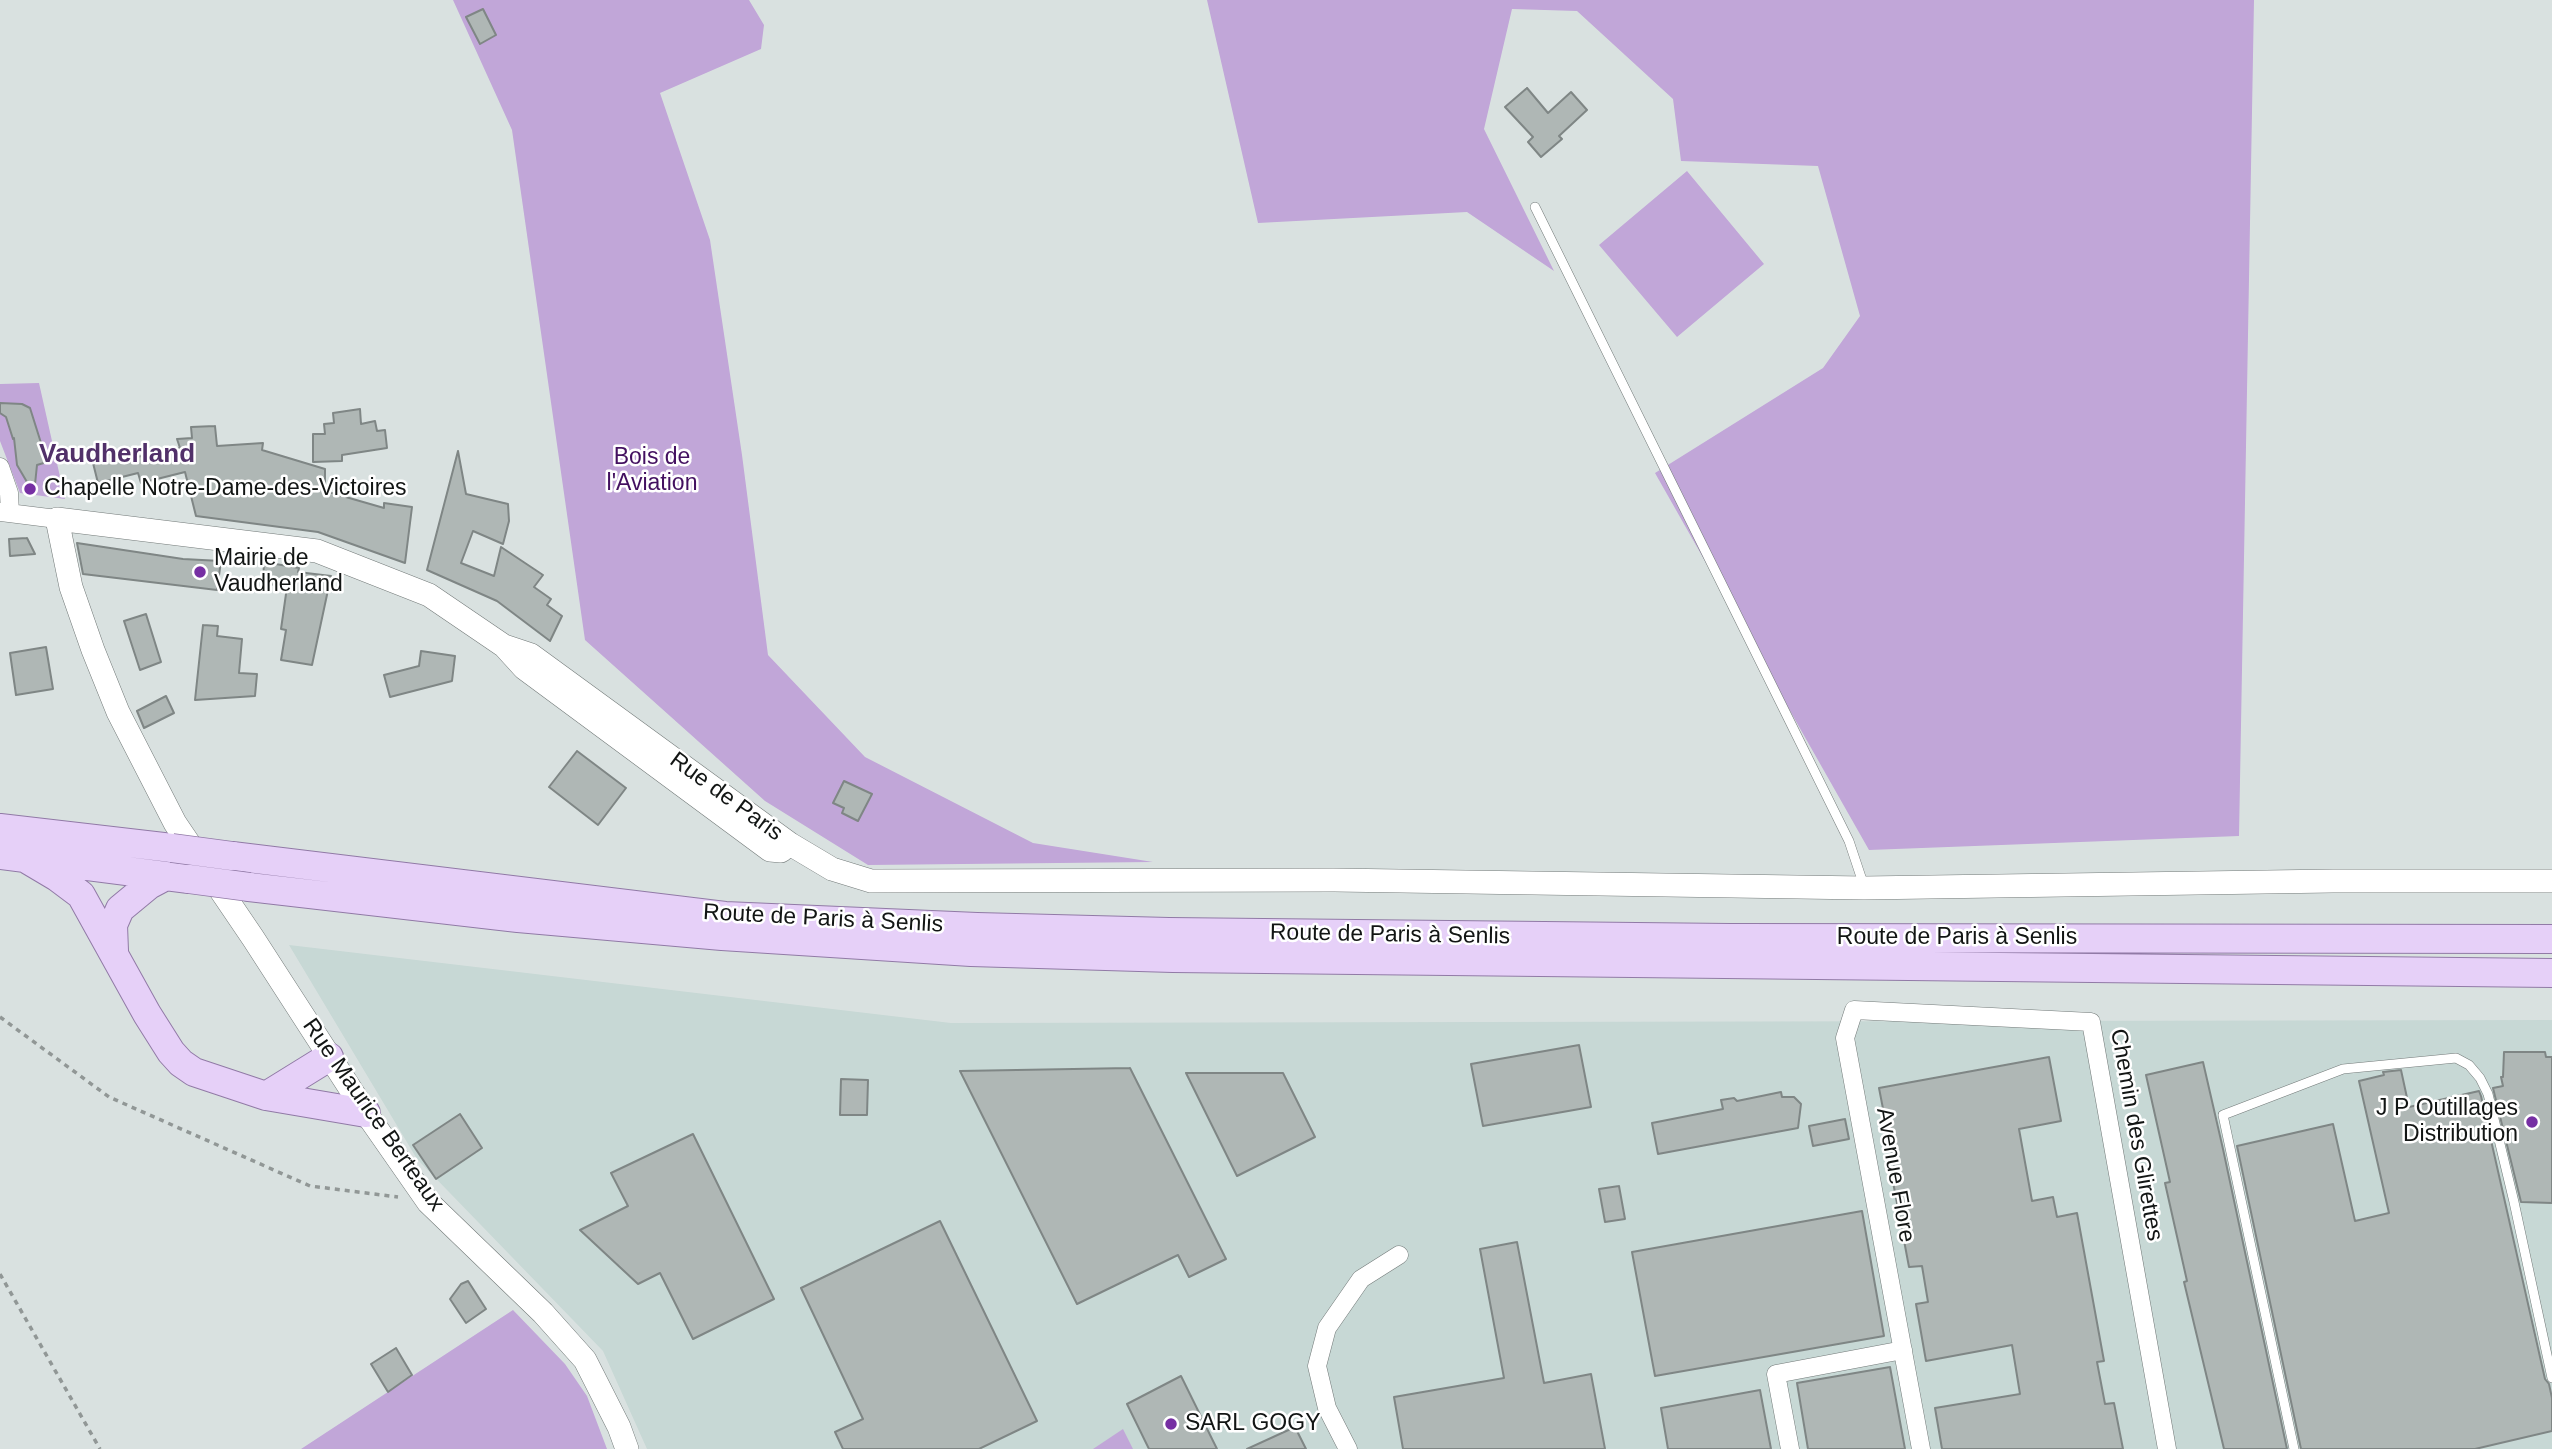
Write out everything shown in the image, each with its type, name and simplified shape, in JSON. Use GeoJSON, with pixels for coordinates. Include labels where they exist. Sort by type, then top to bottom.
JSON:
{"type":"FeatureCollection","features":[{"type":"Feature","properties":{"kind":"main road","name":"Route de Paris à Senlis"},"geometry":{"type":"LineString","coordinates":[[0,828],[173,835],[232,856],[725,916],[977,927],[1169,932],[1716,938],[2552,939]]}},
{"type":"Feature","properties":{"kind":"main road","name":"Route de Paris à Senlis"},"geometry":{"type":"LineString","coordinates":[[13,856],[249,887],[532,919],[722,936],[971,952],[1173,958],[2552,973]]}},
{"type":"Feature","properties":{"kind":"main road"},"geometry":{"type":"LineString","coordinates":[[13,856],[57,877],[81,895],[147,1014],[181,1063],[194,1072],[266,1096],[366,1113]]}},
{"type":"Feature","properties":{"kind":"main road"},"geometry":{"type":"LineString","coordinates":[[114,951],[113,925],[120,909],[149,885],[177,877]]}},
{"type":"Feature","properties":{"kind":"main road"},"geometry":{"type":"LineString","coordinates":[[266,1096],[329,1057]]}},
{"type":"Feature","properties":{"kind":"street"},"geometry":{"type":"LineString","coordinates":[[0,467],[9,493],[5,512]]}},
{"type":"Feature","properties":{"kind":"street","name":"Rue de Paris"},"geometry":{"type":"LineString","coordinates":[[5,512],[317,551],[429,595],[505,646],[524,668],[770,850],[781,851],[790,844],[832,869],[871,881],[1334,880],[1864,888]]}},
{"type":"Feature","properties":{"kind":"street","name":"Rue Maurice Berteaux"},"geometry":{"type":"LineString","coordinates":[[57,519],[71,587],[93,650],[173,835],[253,938],[366,1113],[428,1202],[543,1313],[585,1360],[619,1427],[627,1449]]}},
{"type":"Feature","properties":{"kind":"street"},"geometry":{"type":"LineString","coordinates":[[1864,888],[2333,881],[2552,881]]}},
{"type":"Feature","properties":{"kind":"street","name":"Avenue Flore"},"geometry":{"type":"LineString","coordinates":[[1854,1010],[1845,1038],[1921,1449]]}},
{"type":"Feature","properties":{"kind":"street","name":"Chemin des Glirettes"},"geometry":{"type":"LineString","coordinates":[[1854,1010],[2091,1022],[2167,1449]]}},
{"type":"Feature","properties":{"kind":"street"},"geometry":{"type":"LineString","coordinates":[[1348,1449],[1327,1408],[1317,1366],[1327,1328],[1361,1279],[1399,1255]]}},
{"type":"Feature","properties":{"kind":"street"},"geometry":{"type":"LineString","coordinates":[[1790,1449],[1776,1374],[1903,1350]]}},
{"type":"Feature","properties":{"kind":"lane"},"geometry":{"type":"LineString","coordinates":[[1535,207],[1849,841],[1864,888]]}},
{"type":"Feature","properties":{"kind":"lane"},"geometry":{"type":"LineString","coordinates":[[2294,1449],[2223,1115],[2343,1069],[2456,1058],[2469,1065],[2480,1078],[2488,1094],[2514,1202],[2552,1378]]}},
{"type":"Feature","properties":{"kind":"path"},"geometry":{"type":"LineString","coordinates":[[0,1017],[109,1097],[310,1186],[398,1197]]}},
{"type":"Feature","properties":{"kind":"path"},"geometry":{"type":"LineString","coordinates":[[0,1274],[100,1449]]}},
{"type":"Feature","properties":{"kind":"shaded area"},"geometry":{"type":"Polygon","coordinates":[[[289,945],[951,1023],[2552,1020],[2552,1449],[647,1449],[603,1351],[417,1159],[289,945]]]}},
{"type":"Feature","properties":{"kind":"green space","name":"Bois de l'Aviation"},"geometry":{"type":"Polygon","coordinates":[[[453,0],[749,0],[764,25],[761,49],[660,93],[710,240],[768,655],[865,757],[1033,843],[1153,862],[868,865],[765,801],[585,640],[512,130],[453,0]]]}},
{"type":"Feature","properties":{"kind":"green space"},"geometry":{"type":"Polygon","coordinates":[[[1207,0],[2254,0],[2239,836],[1869,850],[1655,473],[1823,368],[1860,316],[1818,166],[1681,161],[1673,99],[1577,11],[1512,9],[1484,129],[1554,271],[1467,212],[1258,223],[1207,0]]]}},
{"type":"Feature","properties":{"kind":"green space"},"geometry":{"type":"Polygon","coordinates":[[[1687,171],[1764,264],[1677,337],[1599,245],[1687,171]]]}},
{"type":"Feature","properties":{"kind":"green space"},"geometry":{"type":"Polygon","coordinates":[[[39,383],[65,499],[20,493],[0,441],[0,384],[39,383]]]}},
{"type":"Feature","properties":{"kind":"green space"},"geometry":{"type":"Polygon","coordinates":[[[513,1310],[565,1364],[587,1396],[607,1449],[301,1449],[513,1310]]]}},
{"type":"Feature","properties":{"kind":"green space"},"geometry":{"type":"Polygon","coordinates":[[[1123,1429],[1133,1449],[1093,1449],[1123,1429]]]}},
{"type":"Feature","properties":{"kind":"building"},"geometry":{"type":"Polygon","coordinates":[[[483,9],[496,35],[480,44],[466,17],[483,9]]]}},
{"type":"Feature","properties":{"kind":"building"},"geometry":{"type":"Polygon","coordinates":[[[1527,88],[1548,113],[1571,92],[1587,110],[1559,136],[1562,139],[1541,157],[1528,142],[1533,137],[1505,107],[1527,88]]]}},
{"type":"Feature","properties":{"kind":"building"},"geometry":{"type":"Polygon","coordinates":[[[0,403],[22,404],[30,408],[47,462],[37,465],[34,494],[17,465],[14,438],[6,417],[0,413],[0,403]]]}},
{"type":"Feature","properties":{"kind":"building"},"geometry":{"type":"Polygon","coordinates":[[[360,409],[361,424],[375,421],[377,431],[385,430],[387,448],[342,455],[342,461],[313,462],[313,434],[325,434],[324,424],[334,423],[333,413],[360,409]]]}},
{"type":"Feature","properties":{"kind":"building"},"geometry":{"type":"Polygon","coordinates":[[[215,426],[217,446],[263,443],[262,450],[325,469],[325,491],[384,508],[384,503],[412,507],[405,563],[318,532],[196,516],[185,472],[141,483],[138,473],[98,483],[92,459],[130,450],[132,458],[180,448],[177,439],[192,438],[191,427],[215,426]]]}},
{"type":"Feature","properties":{"kind":"building"},"geometry":{"type":"Polygon","coordinates":[[[458,451],[466,494],[508,504],[509,521],[503,544],[473,531],[461,563],[494,576],[501,547],[543,575],[534,587],[551,599],[547,605],[562,616],[550,641],[497,601],[427,570],[458,451]]]}},
{"type":"Feature","properties":{"kind":"building"},"geometry":{"type":"Polygon","coordinates":[[[27,538],[35,554],[10,556],[9,539],[27,538]]]}},
{"type":"Feature","properties":{"kind":"building"},"geometry":{"type":"Polygon","coordinates":[[[77,543],[183,559],[221,561],[217,590],[83,574],[77,543]]]}},
{"type":"Feature","properties":{"kind":"building"},"geometry":{"type":"Polygon","coordinates":[[[264,562],[299,568],[298,572],[331,576],[312,665],[281,660],[286,630],[281,629],[287,587],[263,583],[264,562]]]}},
{"type":"Feature","properties":{"kind":"building"},"geometry":{"type":"Polygon","coordinates":[[[146,614],[161,662],[140,670],[124,621],[146,614]]]}},
{"type":"Feature","properties":{"kind":"building"},"geometry":{"type":"Polygon","coordinates":[[[203,625],[218,626],[217,636],[242,639],[239,673],[257,674],[255,696],[195,700],[203,625]]]}},
{"type":"Feature","properties":{"kind":"building"},"geometry":{"type":"Polygon","coordinates":[[[46,647],[53,689],[16,695],[10,653],[46,647]]]}},
{"type":"Feature","properties":{"kind":"building"},"geometry":{"type":"Polygon","coordinates":[[[421,651],[455,656],[452,681],[390,697],[384,675],[419,666],[421,651]]]}},
{"type":"Feature","properties":{"kind":"building"},"geometry":{"type":"Polygon","coordinates":[[[166,696],[174,713],[144,728],[137,711],[166,696]]]}},
{"type":"Feature","properties":{"kind":"building"},"geometry":{"type":"Polygon","coordinates":[[[577,751],[626,788],[598,825],[549,787],[577,751]]]}},
{"type":"Feature","properties":{"kind":"building"},"geometry":{"type":"Polygon","coordinates":[[[844,781],[872,794],[858,821],[842,813],[844,808],[833,803],[844,781]]]}},
{"type":"Feature","properties":{"kind":"building"},"geometry":{"type":"Polygon","coordinates":[[[1579,1045],[1591,1107],[1483,1126],[1471,1064],[1579,1045]]]}},
{"type":"Feature","properties":{"kind":"building","name":"J P Outillages Distribution"},"geometry":{"type":"Polygon","coordinates":[[[2504,1052],[2545,1052],[2546,1057],[2552,1057],[2552,1203],[2521,1202],[2493,1088],[2503,1086],[2501,1077],[2504,1052]]]}},
{"type":"Feature","properties":{"kind":"building"},"geometry":{"type":"Polygon","coordinates":[[[2049,1057],[2061,1121],[2019,1129],[2032,1201],[2053,1197],[2057,1217],[2077,1213],[2104,1361],[2097,1362],[2105,1404],[2114,1403],[2123,1449],[1942,1449],[1935,1408],[2020,1394],[2012,1345],[1926,1361],[1916,1304],[1928,1302],[1922,1266],[1909,1267],[1893,1182],[1897,1181],[1879,1088],[2049,1057]]]}},
{"type":"Feature","properties":{"kind":"building"},"geometry":{"type":"Polygon","coordinates":[[[2203,1062],[2287,1449],[2224,1449],[2184,1282],[2187,1281],[2165,1183],[2170,1182],[2146,1075],[2203,1062]]]}},
{"type":"Feature","properties":{"kind":"building"},"geometry":{"type":"Polygon","coordinates":[[[1130,1068],[1226,1259],[1189,1277],[1178,1255],[1077,1304],[960,1071],[1130,1068]]]}},
{"type":"Feature","properties":{"kind":"building"},"geometry":{"type":"Polygon","coordinates":[[[2401,1070],[2409,1107],[2479,1091],[2545,1379],[2549,1384],[2552,1398],[2552,1431],[2475,1449],[2301,1449],[2237,1146],[2333,1124],[2355,1221],[2389,1213],[2359,1081],[2384,1075],[2383,1072],[2401,1070]]]}},
{"type":"Feature","properties":{"kind":"building"},"geometry":{"type":"Polygon","coordinates":[[[1186,1073],[1283,1073],[1315,1137],[1237,1176],[1186,1073]]]}},
{"type":"Feature","properties":{"kind":"building"},"geometry":{"type":"Polygon","coordinates":[[[841,1079],[868,1080],[867,1115],[840,1115],[841,1079]]]}},
{"type":"Feature","properties":{"kind":"building"},"geometry":{"type":"Polygon","coordinates":[[[1781,1092],[1782,1097],[1794,1097],[1801,1104],[1798,1128],[1658,1154],[1652,1123],[1723,1109],[1721,1100],[1734,1098],[1737,1101],[1781,1092]]]}},
{"type":"Feature","properties":{"kind":"building"},"geometry":{"type":"Polygon","coordinates":[[[460,1114],[482,1148],[436,1179],[413,1145],[460,1114]]]}},
{"type":"Feature","properties":{"kind":"building"},"geometry":{"type":"Polygon","coordinates":[[[1845,1119],[1849,1139],[1813,1146],[1809,1126],[1845,1119]]]}},
{"type":"Feature","properties":{"kind":"building"},"geometry":{"type":"Polygon","coordinates":[[[693,1134],[774,1299],[693,1339],[660,1273],[638,1284],[580,1230],[628,1206],[611,1173],[693,1134]]]}},
{"type":"Feature","properties":{"kind":"building"},"geometry":{"type":"Polygon","coordinates":[[[1619,1186],[1625,1219],[1605,1222],[1599,1189],[1619,1186]]]}},
{"type":"Feature","properties":{"kind":"building"},"geometry":{"type":"Polygon","coordinates":[[[1862,1211],[1884,1336],[1655,1376],[1632,1252],[1862,1211]]]}},
{"type":"Feature","properties":{"kind":"building"},"geometry":{"type":"Polygon","coordinates":[[[940,1221],[1037,1421],[979,1449],[843,1449],[835,1432],[863,1419],[801,1288],[940,1221]]]}},
{"type":"Feature","properties":{"kind":"building"},"geometry":{"type":"Polygon","coordinates":[[[1517,1242],[1544,1383],[1591,1374],[1605,1449],[1403,1449],[1394,1397],[1504,1378],[1480,1249],[1517,1242]]]}},
{"type":"Feature","properties":{"kind":"building"},"geometry":{"type":"Polygon","coordinates":[[[468,1281],[486,1309],[466,1323],[450,1299],[461,1284],[468,1281]]]}},
{"type":"Feature","properties":{"kind":"building"},"geometry":{"type":"Polygon","coordinates":[[[396,1348],[412,1375],[388,1392],[371,1364],[396,1348]]]}},
{"type":"Feature","properties":{"kind":"building"},"geometry":{"type":"Polygon","coordinates":[[[1890,1367],[1905,1449],[1808,1449],[1797,1383],[1890,1367]]]}},
{"type":"Feature","properties":{"kind":"building","name":"SARL GOGY"},"geometry":{"type":"Polygon","coordinates":[[[1181,1376],[1217,1449],[1149,1449],[1127,1404],[1181,1376]]]}},
{"type":"Feature","properties":{"kind":"building"},"geometry":{"type":"Polygon","coordinates":[[[1760,1390],[1771,1449],[1668,1449],[1661,1408],[1760,1390]]]}},
{"type":"Feature","properties":{"kind":"building"},"geometry":{"type":"Polygon","coordinates":[[[1295,1427],[1306,1449],[1247,1449],[1295,1427]]]}},
{"type":"Feature","properties":{"kind":"place","name":"Chapelle Notre-Dame-des-Victoires"},"geometry":{"type":"Point","coordinates":[30,489]}},
{"type":"Feature","properties":{"kind":"place","name":"Mairie de Vaudherland"},"geometry":{"type":"Point","coordinates":[200,572]}},
{"type":"Feature","properties":{"kind":"place","name":"J P Outillages Distribution"},"geometry":{"type":"Point","coordinates":[2532,1122]}},
{"type":"Feature","properties":{"kind":"place","name":"SARL GOGY"},"geometry":{"type":"Point","coordinates":[1171,1424]}},
{"type":"Feature","properties":{"kind":"district","name":"Vaudherland"},"geometry":{"type":"Point","coordinates":[117,455]}}]}
